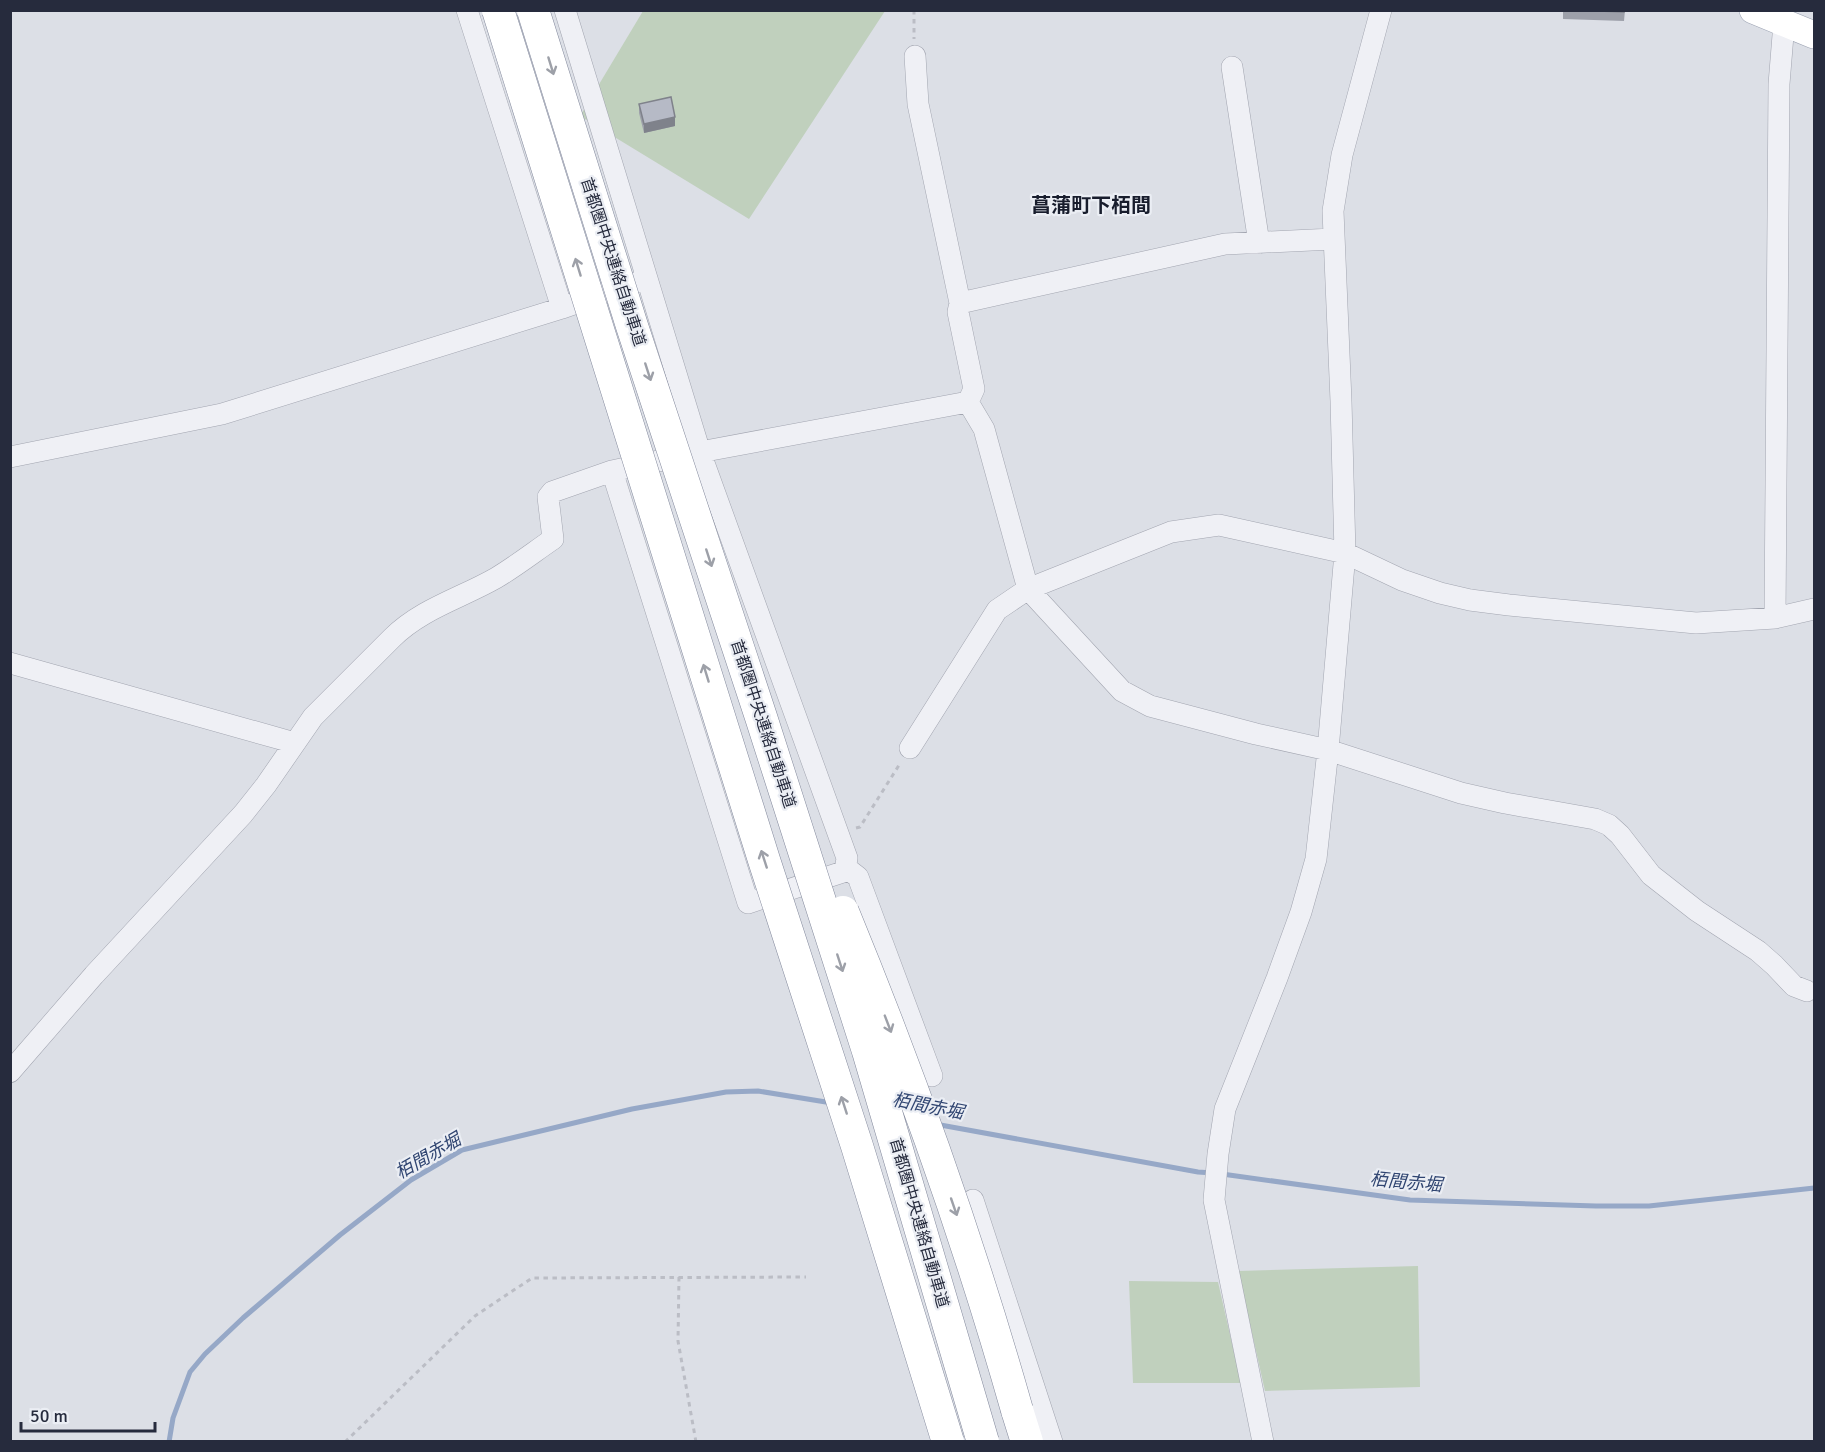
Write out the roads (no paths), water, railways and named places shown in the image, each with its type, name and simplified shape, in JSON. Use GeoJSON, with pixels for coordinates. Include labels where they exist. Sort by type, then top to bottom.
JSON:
{"type":"FeatureCollection","features":[{"type":"Feature","properties":{"kind":"highway","name":"首都圏中央連絡自動車道"},"geometry":{"type":"LineString","coordinates":[[498,10],[857,1146],[948,1442]]}},
{"type":"Feature","properties":{"kind":"highway","name":"首都圏中央連絡自動車道"},"geometry":{"type":"LineString","coordinates":[[533,10],[632,326],[868,1051],[983,1442]]}},
{"type":"Feature","properties":{"kind":"highway"},"geometry":{"type":"LineString","coordinates":[[761,717],[872,981],[912,1089],[993,1327],[1027,1442]]}},
{"type":"Feature","properties":{"kind":"highway"},"geometry":{"type":"LineString","coordinates":[[857,1146],[880,1250],[933,1442]]}},
{"type":"Feature","properties":{"kind":"main road"},"geometry":{"type":"LineString","coordinates":[[1754,10],[1815,35]]}},
{"type":"Feature","properties":{"kind":"street"},"geometry":{"type":"LineString","coordinates":[[467,10],[562,308]]}},
{"type":"Feature","properties":{"kind":"street"},"geometry":{"type":"LineString","coordinates":[[564,10],[700,452],[847,858],[845,871]]}},
{"type":"Feature","properties":{"kind":"street"},"geometry":{"type":"LineString","coordinates":[[1263,1442],[1214,1200],[1225,1109],[1277,978],[1301,912],[1316,859],[1345,553],[1333,211],[1342,154],[1381,10]]}},
{"type":"Feature","properties":{"kind":"street"},"geometry":{"type":"LineString","coordinates":[[1775,618],[1779,84],[1784,23]]}},
{"type":"Feature","properties":{"kind":"street"},"geometry":{"type":"LineString","coordinates":[[915,56],[918,104],[960,303],[958,312],[974,389],[968,402]]}},
{"type":"Feature","properties":{"kind":"street"},"geometry":{"type":"LineString","coordinates":[[1232,67],[1259,243]]}},
{"type":"Feature","properties":{"kind":"street"},"geometry":{"type":"LineString","coordinates":[[960,303],[1225,244],[1333,239]]}},
{"type":"Feature","properties":{"kind":"street"},"geometry":{"type":"LineString","coordinates":[[10,457],[222,414],[562,308],[647,278]]}},
{"type":"Feature","properties":{"kind":"street"},"geometry":{"type":"LineString","coordinates":[[10,1072],[94,975],[243,814],[313,717],[404,626],[445,602],[496,577],[553,539],[548,497],[552,492],[612,471],[700,452],[968,402]]}},
{"type":"Feature","properties":{"kind":"street"},"geometry":{"type":"LineString","coordinates":[[968,402],[984,429],[1028,589],[1115,685],[1140,702],[1256,734],[1328,750],[1461,793],[1595,819],[1609,825],[1627,843],[1651,874],[1697,911],[1758,951],[1794,986],[1807,991]]}},
{"type":"Feature","properties":{"kind":"street"},"geometry":{"type":"LineString","coordinates":[[612,471],[748,903],[849,870],[858,877],[932,1076]]}},
{"type":"Feature","properties":{"kind":"street"},"geometry":{"type":"LineString","coordinates":[[910,748],[997,610],[1028,589],[1172,532],[1219,525],[1345,553],[1402,580],[1440,593],[1509,605],[1696,623],[1775,618],[1815,609]]}},
{"type":"Feature","properties":{"kind":"street"},"geometry":{"type":"LineString","coordinates":[[10,663],[295,743]]}},
{"type":"Feature","properties":{"kind":"street"},"geometry":{"type":"LineString","coordinates":[[973,1200],[1052,1442]]}},
{"type":"Feature","properties":{"kind":"waterway","name":"栢間赤堀"},"geometry":{"type":"LineString","coordinates":[[169,1442],[173,1418],[190,1372],[205,1354],[243,1318],[340,1235],[411,1180],[462,1150],[632,1109],[726,1092],[758,1091],[832,1103]]}},
{"type":"Feature","properties":{"kind":"waterway","name":"栢間赤堀"},"geometry":{"type":"LineString","coordinates":[[935,1124],[1213,1173]]}},
{"type":"Feature","properties":{"kind":"waterway","name":"栢間赤堀"},"geometry":{"type":"LineString","coordinates":[[1222,1174],[1410,1200],[1596,1206],[1649,1206],[1814,1188]]}},
{"type":"Feature","properties":{"kind":"district","name":"菖蒲町下栢間"},"geometry":{"type":"Point","coordinates":[1091,205]}}]}
